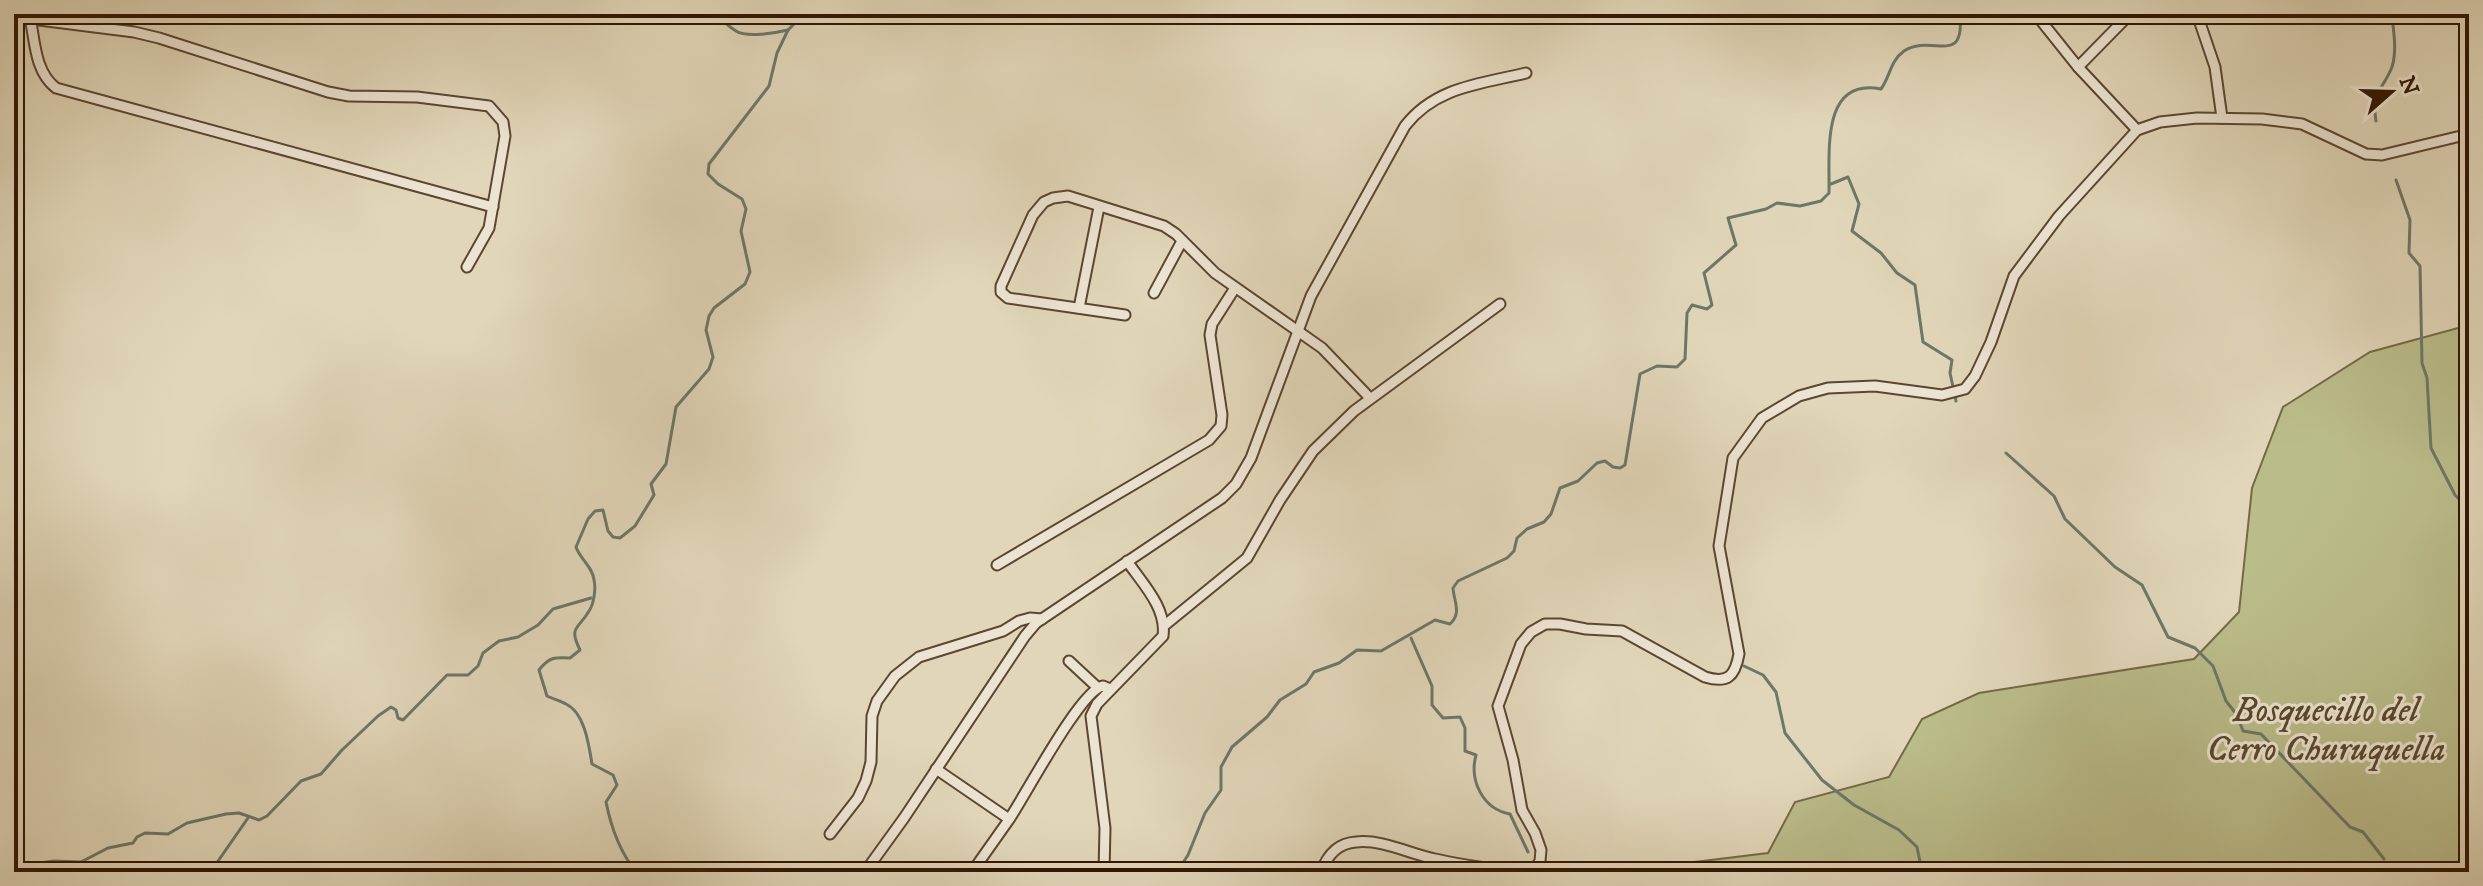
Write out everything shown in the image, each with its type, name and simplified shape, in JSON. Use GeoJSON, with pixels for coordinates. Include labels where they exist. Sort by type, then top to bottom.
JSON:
{"type":"FeatureCollection","features":[{"type":"Feature","properties":{"kind":"street"},"geometry":{"type":"LineString","coordinates":[[2051,14],[2042,22],[2078,67],[2137,130]]}},
{"type":"Feature","properties":{"kind":"street"},"geometry":{"type":"LineString","coordinates":[[2078,67],[2130,14]]}},
{"type":"Feature","properties":{"kind":"street"},"geometry":{"type":"LineString","coordinates":[[2197,14],[2215,67],[2222,118]]}},
{"type":"Feature","properties":{"kind":"street"},"geometry":{"type":"LineString","coordinates":[[467,267],[489,228],[493,207],[505,136],[503,122],[489,106],[417,97],[349,96],[306,86],[134,32],[30,17],[41,70],[56,88],[493,207]]}},
{"type":"Feature","properties":{"kind":"street"},"geometry":{"type":"LineString","coordinates":[[865,872],[1025,636],[1042,619],[1222,498],[1236,484],[1251,458],[1297,329],[1326,270],[1405,126],[1416,112],[1429,101],[1455,90],[1526,73]]}},
{"type":"Feature","properties":{"kind":"street"},"geometry":{"type":"LineString","coordinates":[[1527,872],[1534,870],[1540,861],[1541,850],[1522,810],[1513,760],[1498,706],[1521,644],[1531,632],[1545,624],[1622,631],[1705,677],[1717,681],[1728,678],[1736,669],[1739,654],[1719,546],[1723,511],[1733,458],[1762,418],[1799,396],[1828,388],[1875,386],[1942,395],[1965,389],[1975,376],[1991,342],[2014,276],[2059,216],[2137,130],[2160,122],[2262,119],[2302,124],[2366,154],[2382,155],[2469,134]]}},
{"type":"Feature","properties":{"kind":"street"},"geometry":{"type":"LineString","coordinates":[[1125,315],[1008,298],[1001,292],[1033,215],[1044,202],[1068,196],[1164,226],[1215,273],[1322,348],[1370,398]]}},
{"type":"Feature","properties":{"kind":"street"},"geometry":{"type":"LineString","coordinates":[[1079,308],[1099,207]]}},
{"type":"Feature","properties":{"kind":"street"},"geometry":{"type":"LineString","coordinates":[[1154,293],[1182,241]]}},
{"type":"Feature","properties":{"kind":"street"},"geometry":{"type":"LineString","coordinates":[[997,565],[1209,440],[1221,426],[1222,415],[1210,335],[1212,324],[1235,288]]}},
{"type":"Feature","properties":{"kind":"street"},"geometry":{"type":"LineString","coordinates":[[1165,625],[1247,558],[1313,451],[1370,398],[1500,304]]}},
{"type":"Feature","properties":{"kind":"street"},"geometry":{"type":"LineString","coordinates":[[1104,872],[1105,828],[1091,716],[1110,689],[1163,636],[1165,625],[1159,609],[1127,561]]}},
{"type":"Feature","properties":{"kind":"street"},"geometry":{"type":"LineString","coordinates":[[830,834],[858,798],[866,781],[871,762],[872,716],[877,701],[895,676],[919,657],[1003,631],[1019,621],[1042,619]]}},
{"type":"Feature","properties":{"kind":"street"},"geometry":{"type":"LineString","coordinates":[[1069,661],[1097,687]]}},
{"type":"Feature","properties":{"kind":"street"},"geometry":{"type":"LineString","coordinates":[[972,872],[1009,819],[1057,739],[1097,687],[1110,689]]}},
{"type":"Feature","properties":{"kind":"street"},"geometry":{"type":"LineString","coordinates":[[936,769],[1009,819]]}},
{"type":"Feature","properties":{"kind":"street"},"geometry":{"type":"LineString","coordinates":[[1321,872],[1333,852],[1356,842],[1376,843],[1434,859],[1514,872]]}},
{"type":"Feature","properties":{"kind":"green space","name":"Bosquecillo del Cerro Churuquella"},"geometry":{"type":"Polygon","coordinates":[[[2469,325],[2469,872],[1627,872],[1768,853],[1795,802],[1889,777],[1922,719],[1979,693],[2194,659],[2239,612],[2252,488],[2283,407],[2370,352],[2469,325]]]}},
{"type":"Feature","properties":{"kind":"waterway"},"geometry":{"type":"LineString","coordinates":[[709,14],[741,33],[788,30]]}},
{"type":"Feature","properties":{"kind":"waterway"},"geometry":{"type":"LineString","coordinates":[[636,872],[621,848],[608,811],[606,802],[617,785],[613,775],[592,764],[578,715],[566,704],[547,696],[539,670],[549,660],[570,658],[580,650],[575,636],[576,628],[591,608],[595,591],[593,575],[576,547],[588,519],[595,511],[603,510],[608,531],[613,537],[620,538],[635,526],[654,495],[651,484],[666,464],[676,407],[709,369],[713,357],[706,330],[709,316],[714,308],[745,284],[750,272],[741,231],[746,209],[742,199],[708,174],[709,164],[769,86],[777,53],[788,30],[804,14]]}},
{"type":"Feature","properties":{"kind":"waterway"},"geometry":{"type":"LineString","coordinates":[[1177,872],[1188,855],[1205,813],[1221,790],[1221,767],[1232,747],[1267,717],[1280,700],[1306,684],[1314,672],[1339,663],[1357,650],[1381,651],[1435,620],[1450,624],[1456,611],[1453,588],[1458,581],[1507,558],[1514,551],[1517,538],[1527,529],[1544,522],[1551,514],[1560,488],[1578,481],[1597,463],[1605,461],[1620,468],[1625,465],[1640,374],[1657,366],[1677,367],[1685,359],[1687,313],[1692,305],[1707,309],[1712,305],[1704,273],[1736,245],[1728,218],[1766,209],[1777,203],[1800,206],[1821,201],[1829,193],[1830,140],[1838,106],[1847,95],[1861,88],[1881,89],[1896,59],[1904,51],[1915,46],[1952,45],[1960,30],[1960,14]]}},
{"type":"Feature","properties":{"kind":"waterway"},"geometry":{"type":"LineString","coordinates":[[2376,121],[2376,97],[2394,61],[2391,14]]}},
{"type":"Feature","properties":{"kind":"waterway"},"geometry":{"type":"LineString","coordinates":[[1831,184],[1848,177],[1859,204],[1852,231],[1881,253],[1897,273],[1915,285],[1923,342],[1952,360],[1950,373],[1956,401]]}},
{"type":"Feature","properties":{"kind":"waterway"},"geometry":{"type":"LineString","coordinates":[[2396,180],[2410,220],[2409,253],[2420,266],[2422,363],[2427,378],[2431,448],[2455,495],[2469,509]]}},
{"type":"Feature","properties":{"kind":"waterway"},"geometry":{"type":"LineString","coordinates":[[2006,453],[2054,496],[2065,519],[2115,567],[2142,585],[2168,637],[2195,648],[2213,666],[2226,701],[2237,715],[2243,731],[2261,734],[2350,827],[2363,832],[2384,859]]}},
{"type":"Feature","properties":{"kind":"waterway"},"geometry":{"type":"LineString","coordinates":[[14,870],[54,861],[81,862],[108,848],[133,843],[145,833],[168,834],[187,823],[226,814],[239,813],[259,820],[267,816],[301,781],[321,774],[342,750],[391,707],[403,720],[447,675],[468,675],[478,666],[483,653],[499,641],[518,637],[538,625],[553,609],[591,598]]}},
{"type":"Feature","properties":{"kind":"waterway"},"geometry":{"type":"LineString","coordinates":[[1411,638],[1432,686],[1432,705],[1443,718],[1460,717],[1465,728],[1465,751],[1476,755],[1474,765],[1480,792],[1492,806],[1510,814],[1528,852]]}},
{"type":"Feature","properties":{"kind":"waterway"},"geometry":{"type":"LineString","coordinates":[[1744,666],[1763,675],[1776,692],[1785,733],[1822,780],[1854,805],[1899,830],[1917,847],[1922,872]]}},
{"type":"Feature","properties":{"kind":"waterway"},"geometry":{"type":"LineString","coordinates":[[214,872],[216,864],[248,818]]}}]}
